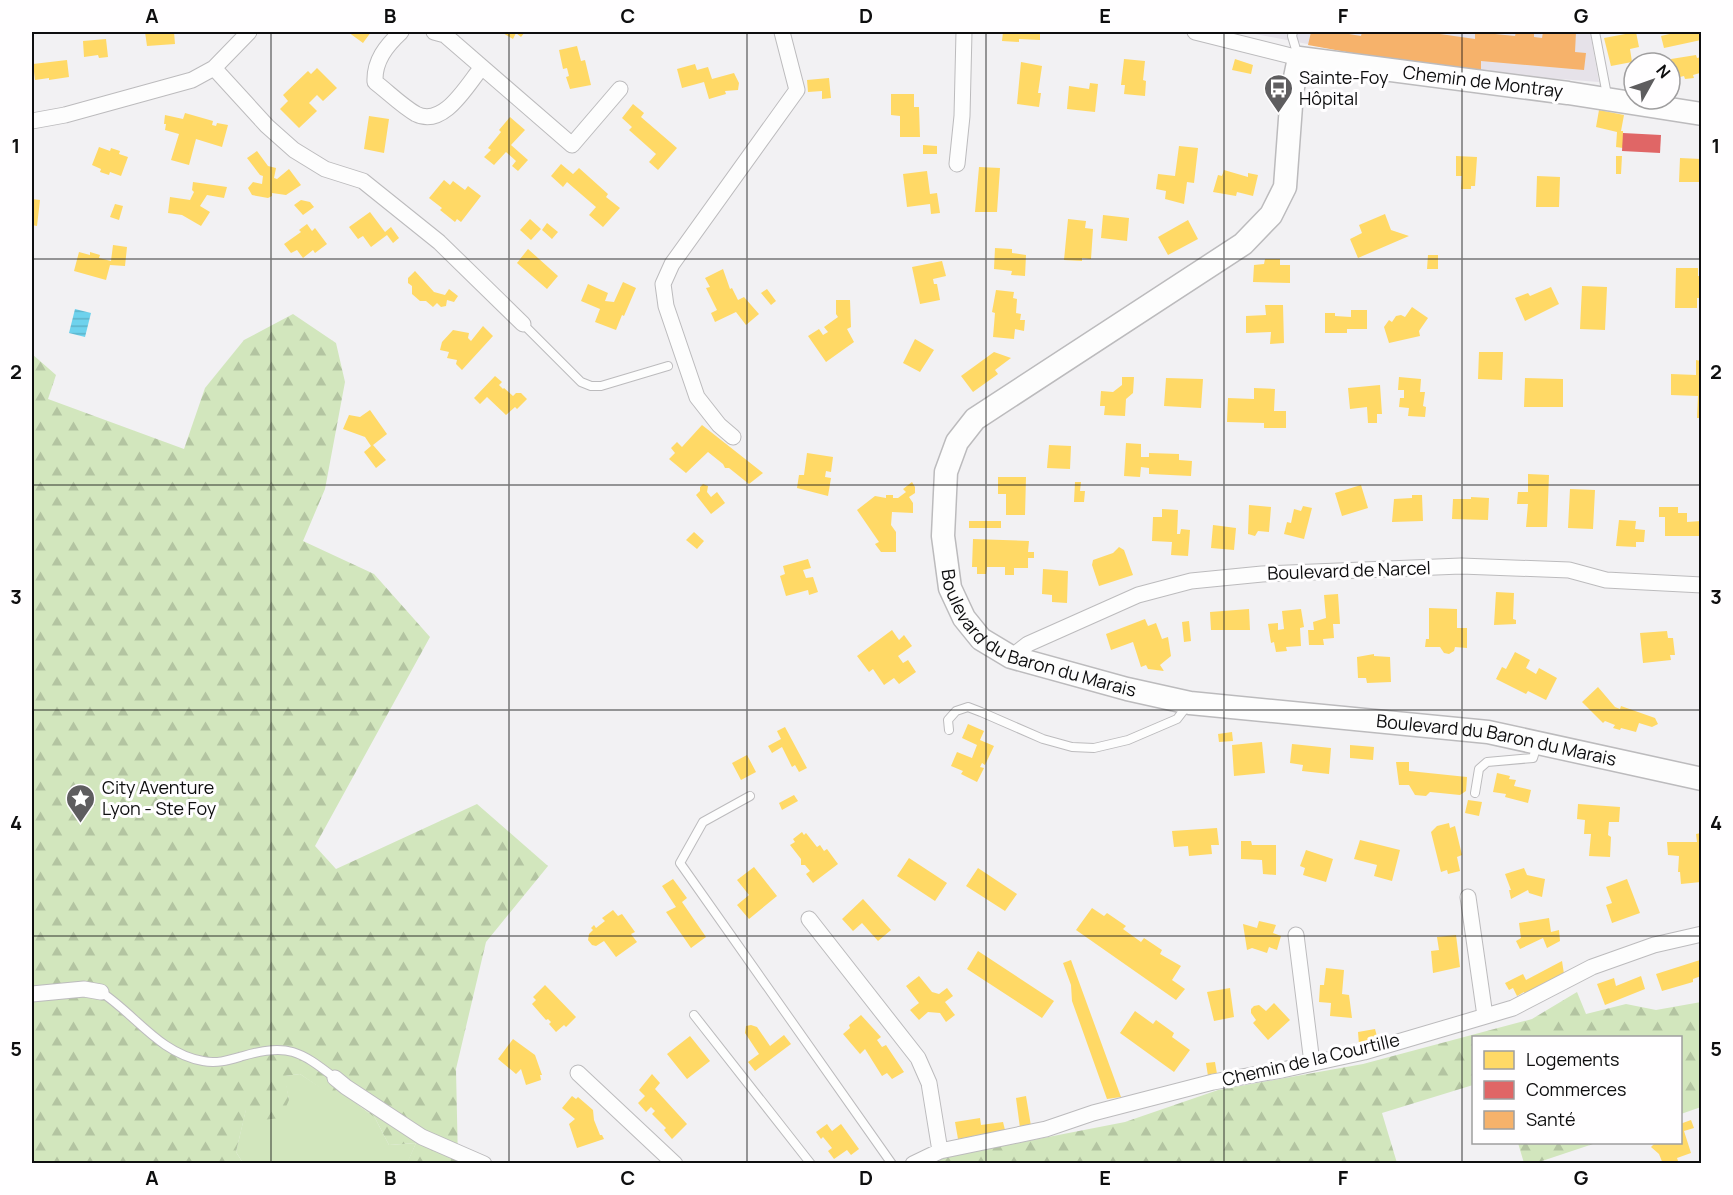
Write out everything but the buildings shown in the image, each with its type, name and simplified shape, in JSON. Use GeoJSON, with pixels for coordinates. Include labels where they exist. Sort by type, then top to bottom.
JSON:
{"type":"FeatureCollection","features":[{"type":"Feature","properties":{"kind":"street"},"geometry":{"type":"LineString","coordinates":[[32,121],[65,115],[192,80],[214,68],[249,32]]}},
{"type":"Feature","properties":{"kind":"street"},"geometry":{"type":"LineString","coordinates":[[400,32],[379,56],[375,70],[375,82],[417,114],[433,117],[448,109],[482,67]]}},
{"type":"Feature","properties":{"kind":"street"},"geometry":{"type":"LineString","coordinates":[[733,436],[719,425],[697,397],[666,306],[663,284],[672,264],[797,90],[782,32]]}},
{"type":"Feature","properties":{"kind":"street"},"geometry":{"type":"LineString","coordinates":[[957,164],[962,116],[964,32]]}},
{"type":"Feature","properties":{"kind":"street","name":"Chemin de Montray"},"geometry":{"type":"LineString","coordinates":[[1195,32],[1299,58],[1701,114]]}},
{"type":"Feature","properties":{"kind":"street"},"geometry":{"type":"LineString","coordinates":[[442,33],[572,145],[620,89]]}},
{"type":"Feature","properties":{"kind":"street","name":"Boulevard du Baron du Marais"},"geometry":{"type":"LineString","coordinates":[[1299,58],[1292,92],[1285,187],[1271,215],[1243,244],[975,419],[957,442],[946,472],[943,536],[950,588],[964,618],[981,639],[1011,657],[1127,689],[1190,703],[1488,732],[1701,779]]}},
{"type":"Feature","properties":{"kind":"street"},"geometry":{"type":"LineString","coordinates":[[214,68],[267,126],[294,150],[325,168],[363,181],[439,242],[523,324]]}},
{"type":"Feature","properties":{"kind":"street","name":"Boulevard de Narcel"},"geometry":{"type":"LineString","coordinates":[[1011,657],[1028,644],[1138,595],[1191,581],[1262,574],[1461,566],[1569,570],[1606,580],[1701,585]]}},
{"type":"Feature","properties":{"kind":"street"},"geometry":{"type":"LineString","coordinates":[[1468,897],[1485,1016]]}},
{"type":"Feature","properties":{"kind":"street"},"geometry":{"type":"LineString","coordinates":[[809,919],[918,1058],[929,1083],[940,1151]]}},
{"type":"Feature","properties":{"kind":"street","name":"Chemin de la Courtille"},"geometry":{"type":"LineString","coordinates":[[913,1164],[940,1151],[1046,1129],[1094,1113],[1213,1082],[1364,1052],[1513,1008],[1592,967],[1653,945],[1701,934]]}},
{"type":"Feature","properties":{"kind":"street"},"geometry":{"type":"LineString","coordinates":[[1296,935],[1312,1063]]}},
{"type":"Feature","properties":{"kind":"street"},"geometry":{"type":"LineString","coordinates":[[32,994],[84,989],[101,992]]}},
{"type":"Feature","properties":{"kind":"street"},"geometry":{"type":"LineString","coordinates":[[579,1073],[675,1164]]}},
{"type":"Feature","properties":{"kind":"street"},"geometry":{"type":"LineString","coordinates":[[335,1078],[422,1137],[484,1164]]}},
{"type":"Feature","properties":{"kind":"lane"},"geometry":{"type":"LineString","coordinates":[[1293,32],[1292,36],[1299,58]]}},
{"type":"Feature","properties":{"kind":"lane"},"geometry":{"type":"LineString","coordinates":[[1595,32],[1608,100]]}},
{"type":"Feature","properties":{"kind":"lane"},"geometry":{"type":"LineString","coordinates":[[523,324],[581,382],[591,386],[601,386],[668,366]]}},
{"type":"Feature","properties":{"kind":"lane"},"geometry":{"type":"LineString","coordinates":[[949,730],[948,720],[956,711],[968,707],[1043,739],[1072,747],[1095,748],[1128,740],[1177,719],[1190,703]]}},
{"type":"Feature","properties":{"kind":"lane"},"geometry":{"type":"LineString","coordinates":[[1474,793],[1479,769],[1487,762],[1533,758],[1538,742]]}},
{"type":"Feature","properties":{"kind":"lane"},"geometry":{"type":"LineString","coordinates":[[750,796],[703,822],[680,863],[892,1164]]}},
{"type":"Feature","properties":{"kind":"lane"},"geometry":{"type":"LineString","coordinates":[[101,992],[153,1037],[178,1054],[215,1063],[269,1050],[291,1050],[302,1054],[335,1078]]}},
{"type":"Feature","properties":{"kind":"lane"},"geometry":{"type":"LineString","coordinates":[[694,1015],[811,1164]]}},
{"type":"Feature","properties":{"kind":"shaded area"},"geometry":{"type":"Polygon","coordinates":[[[1245,32],[1590,32],[1599,82],[1480,73],[1374,57],[1245,32]]]}},
{"type":"Feature","properties":{"kind":"green space"},"geometry":{"type":"Polygon","coordinates":[[[293,314],[336,343],[345,382],[325,489],[303,541],[374,574],[430,637],[315,846],[336,869],[477,804],[548,866],[486,942],[456,1069],[458,1163],[407,1163],[416,1143],[389,1145],[375,1118],[339,1089],[329,1094],[300,1074],[285,1076],[289,1100],[281,1118],[262,1120],[246,1110],[236,1152],[243,1163],[32,1163],[32,354],[56,375],[48,399],[184,449],[205,388],[244,340],[293,314]]]}},
{"type":"Feature","properties":{"kind":"green space"},"geometry":{"type":"Polygon","coordinates":[[[1577,992],[1586,1014],[1626,1004],[1656,1010],[1701,1002],[1701,1107],[1682,1114],[1682,1036],[1472,1036],[1472,1085],[1382,1113],[1397,1163],[934,1164],[945,1157],[1125,1122],[1218,1090],[1363,1064],[1532,1019],[1577,992]]]}},
{"type":"Feature","properties":{"kind":"green space"},"geometry":{"type":"Polygon","coordinates":[[[300,1074],[329,1093],[338,1089],[375,1118],[389,1145],[416,1143],[407,1164],[243,1163],[236,1152],[246,1109],[289,1100],[284,1076],[300,1074]]]}},
{"type":"Feature","properties":{"kind":"green space"},"geometry":{"type":"Polygon","coordinates":[[[1519,1144],[1593,1144],[1533,1164],[1524,1163],[1519,1144]]]}},
{"type":"Feature","properties":{"kind":"water"},"geometry":{"type":"Polygon","coordinates":[[[75,309],[91,313],[85,337],[69,333],[75,309]]]}},
{"type":"Feature","properties":{"kind":"place","name":"Sainte-Foy Hôpital"},"geometry":{"type":"Point","coordinates":[1278,114]}},
{"type":"Feature","properties":{"kind":"place","name":"City Aventure Lyon - Ste Foy"},"geometry":{"type":"Point","coordinates":[81,824]}}]}
